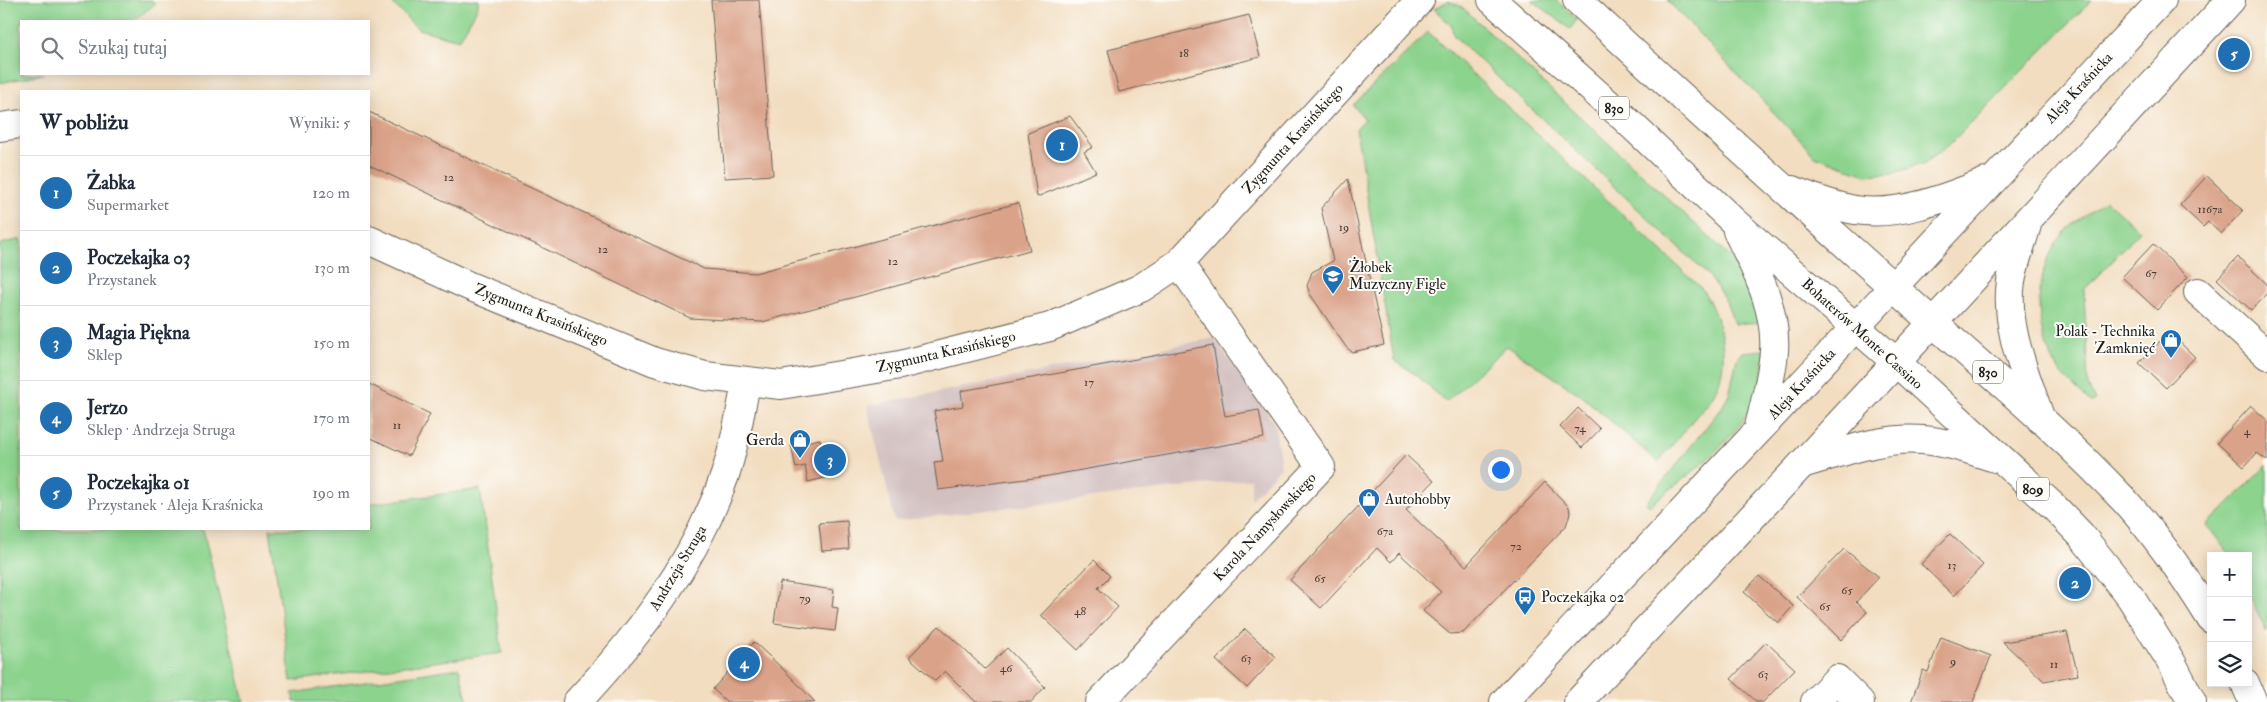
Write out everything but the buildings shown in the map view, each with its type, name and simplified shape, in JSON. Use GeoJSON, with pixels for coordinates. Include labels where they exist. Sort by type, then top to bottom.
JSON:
{"type":"FeatureCollection","features":[{"type":"Feature","properties":{"kind":"main road","name":"Zygmunta Krasińskiego"},"geometry":{"type":"LineString","coordinates":[[370,240],[469,286],[655,362],[705,376],[746,383],[781,385],[900,365],[1050,327],[1141,288],[1180,263],[1420,0]]}},
{"type":"Feature","properties":{"kind":"main road","name":"Bohaterów Monte Cassino"},"geometry":{"type":"LineString","coordinates":[[1492,0],[1621,115],[1732,220],[1896,362],[2000,460],[2054,507],[2081,535],[2108,568],[2153,632],[2192,702]]}},
{"type":"Feature","properties":{"kind":"main road","name":"830"},"geometry":{"type":"LineString","coordinates":[[1577,0],[1775,183],[2042,422]]}},
{"type":"Feature","properties":{"kind":"main road","name":"Aleja Kraśnicka"},"geometry":{"type":"LineString","coordinates":[[1504,702],[2162,0]]}},
{"type":"Feature","properties":{"kind":"main road"},"geometry":{"type":"LineString","coordinates":[[1578,702],[1802,464],[2232,0]]}},
{"type":"Feature","properties":{"kind":"main road"},"geometry":{"type":"LineString","coordinates":[[0,127],[20,124]]}},
{"type":"Feature","properties":{"kind":"main road"},"geometry":{"type":"LineString","coordinates":[[1775,183],[1830,204],[1856,210],[1878,211],[1895,210],[1946,198],[1992,180]]}},
{"type":"Feature","properties":{"kind":"main road"},"geometry":{"type":"LineString","coordinates":[[2029,219],[2011,281],[2010,302],[2015,342],[2042,422],[2124,501],[2169,557],[2207,613]]}},
{"type":"Feature","properties":{"kind":"main road"},"geometry":{"type":"LineString","coordinates":[[1732,220],[1757,272],[1770,309],[1774,335],[1771,374],[1757,432]]}},
{"type":"Feature","properties":{"kind":"main road","name":"Karola Namysłowskiego"},"geometry":{"type":"LineString","coordinates":[[1100,702],[1322,467],[1180,263]]}},
{"type":"Feature","properties":{"kind":"main road"},"geometry":{"type":"LineString","coordinates":[[2198,292],[2263,342]]}},
{"type":"Feature","properties":{"kind":"main road","name":"Andrzeja Struga"},"geometry":{"type":"LineString","coordinates":[[576,702],[649,618],[681,570],[704,526],[725,475],[746,383]]}},
{"type":"Feature","properties":{"kind":"main road"},"geometry":{"type":"LineString","coordinates":[[1802,464],[1876,443],[1911,440],[1953,446],[2000,460]]}},
{"type":"Feature","properties":{"kind":"main road"},"geometry":{"type":"LineString","coordinates":[[1815,702],[1837,679],[1860,702]]}},
{"type":"Feature","properties":{"kind":"main road"},"geometry":{"type":"LineString","coordinates":[[2247,687],[2253,702]]}},
{"type":"Feature","properties":{"kind":"shaded area"},"geometry":{"type":"Polygon","coordinates":[[[1214,338],[1275,425],[1281,467],[1251,499],[1251,479],[895,521],[867,406],[1214,338]]]}},
{"type":"Feature","properties":{"kind":"green space"},"geometry":{"type":"Polygon","coordinates":[[[0,0],[152,0],[155,4],[134,20],[20,20],[20,75],[38,75],[0,83],[0,0]]]}},
{"type":"Feature","properties":{"kind":"green space"},"geometry":{"type":"Polygon","coordinates":[[[389,0],[479,0],[477,9],[459,40],[418,29],[389,0]]]}},
{"type":"Feature","properties":{"kind":"green space"},"geometry":{"type":"Polygon","coordinates":[[[1532,0],[1556,0],[1577,20],[1570,29],[1532,0]]]}},
{"type":"Feature","properties":{"kind":"green space"},"geometry":{"type":"Polygon","coordinates":[[[1667,0],[2092,0],[1949,145],[1923,164],[1894,173],[1866,175],[1815,156],[1667,0]]]}},
{"type":"Feature","properties":{"kind":"green space"},"geometry":{"type":"Polygon","coordinates":[[[1448,1],[1462,7],[1737,263],[1748,280],[1763,322],[1734,324],[1726,301],[1710,277],[1454,36],[1451,25],[1434,9],[1448,1]]]}},
{"type":"Feature","properties":{"kind":"green space"},"geometry":{"type":"Polygon","coordinates":[[[1428,32],[1702,289],[1709,300],[1722,340],[1722,368],[1719,381],[1708,403],[1658,462],[1582,396],[1507,346],[1446,402],[1415,374],[1394,360],[1356,129],[1365,119],[1353,105],[1428,32]]]}},
{"type":"Feature","properties":{"kind":"green space"},"geometry":{"type":"Polygon","coordinates":[[[2106,200],[2140,231],[2084,290],[2088,386],[2095,401],[2092,403],[2064,376],[2051,357],[2041,325],[2040,291],[2048,259],[2056,244],[2070,227],[2106,200]]]}},
{"type":"Feature","properties":{"kind":"green space"},"geometry":{"type":"Polygon","coordinates":[[[20,239],[20,530],[203,530],[244,702],[0,702],[0,244],[20,239]]]}},
{"type":"Feature","properties":{"kind":"green space"},"geometry":{"type":"Polygon","coordinates":[[[1766,350],[1758,392],[1750,410],[1739,426],[1711,456],[1649,506],[1646,503],[1722,407],[1729,395],[1737,358],[1742,352],[1766,350]]]}},
{"type":"Feature","properties":{"kind":"green space"},"geometry":{"type":"Polygon","coordinates":[[[2267,465],[2267,633],[2252,601],[2252,552],[2227,552],[2207,525],[2267,465]]]}},
{"type":"Feature","properties":{"kind":"green space"},"geometry":{"type":"Polygon","coordinates":[[[480,489],[502,653],[291,681],[270,530],[370,530],[370,504],[480,489]]]}},
{"type":"Feature","properties":{"kind":"green space"},"geometry":{"type":"Polygon","coordinates":[[[459,668],[468,702],[294,702],[292,693],[459,668]]]}},
{"type":"Feature","properties":{"kind":"place","name":"Poczekajka 01"},"geometry":{"type":"Point","coordinates":[2234,54]}},
{"type":"Feature","properties":{"kind":"place","name":"Żabka"},"geometry":{"type":"Point","coordinates":[1062,145]}},
{"type":"Feature","properties":{"kind":"place","name":"Żłobek Muzyczny Figle"},"geometry":{"type":"Point","coordinates":[1333,295]}},
{"type":"Feature","properties":{"kind":"place","name":"Polak - Technika Zamknięć"},"geometry":{"type":"Point","coordinates":[2171,359]}},
{"type":"Feature","properties":{"kind":"place","name":"Gerda"},"geometry":{"type":"Point","coordinates":[800,459]}},
{"type":"Feature","properties":{"kind":"place","name":"Magia Piękna"},"geometry":{"type":"Point","coordinates":[830,460]}},
{"type":"Feature","properties":{"kind":"place","name":"Autohobby"},"geometry":{"type":"Point","coordinates":[1369,518]}},
{"type":"Feature","properties":{"kind":"place","name":"Poczekajka 03"},"geometry":{"type":"Point","coordinates":[2075,583]}},
{"type":"Feature","properties":{"kind":"place","name":"Poczekajka 02"},"geometry":{"type":"Point","coordinates":[1525,616]}},
{"type":"Feature","properties":{"kind":"place","name":"Jerzo"},"geometry":{"type":"Point","coordinates":[744,663]}}]}
